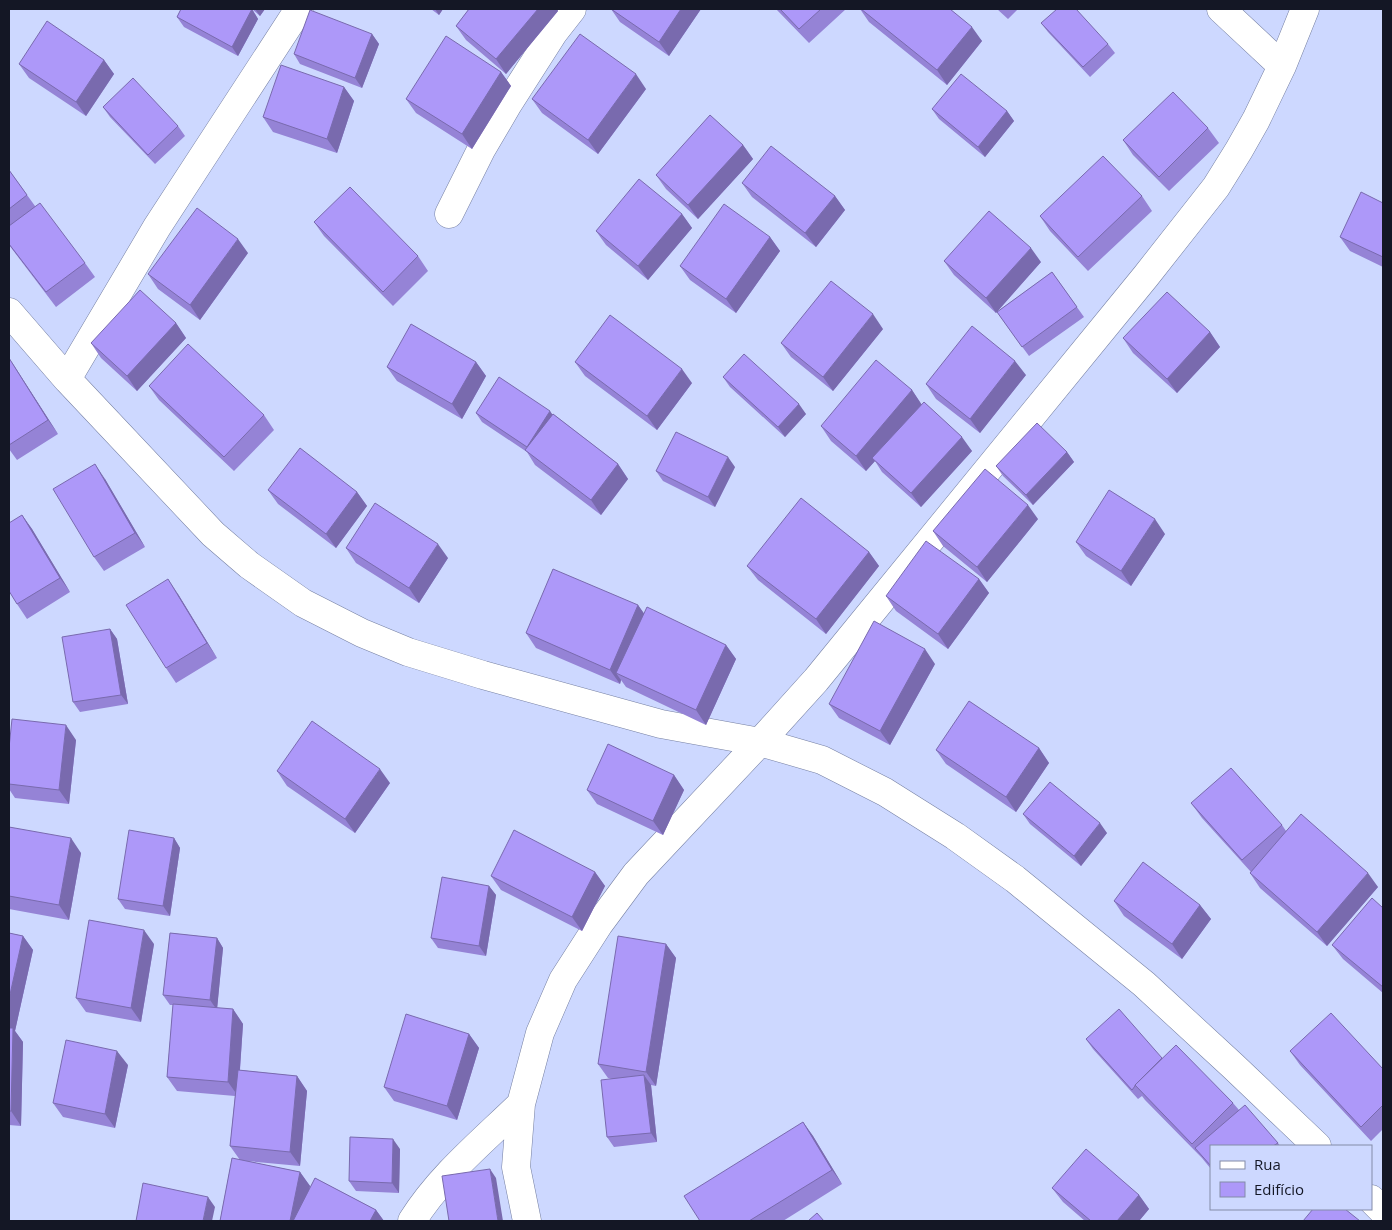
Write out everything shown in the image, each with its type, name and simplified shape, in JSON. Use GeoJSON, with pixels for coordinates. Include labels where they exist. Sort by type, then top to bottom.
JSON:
{"type":"FeatureCollection","features":[{"type":"Feature","properties":{"kind":"street"},"geometry":{"type":"LineString","coordinates":[[67,379],[157,227],[299,9]]}},
{"type":"Feature","properties":{"kind":"street"},"geometry":{"type":"LineString","coordinates":[[449,214],[481,150],[508,104],[554,32],[572,9]]}},
{"type":"Feature","properties":{"kind":"street"},"geometry":{"type":"LineString","coordinates":[[1222,9],[1282,66]]}},
{"type":"Feature","properties":{"kind":"street"},"geometry":{"type":"LineString","coordinates":[[527,1221],[516,1167],[521,1104],[540,1033],[563,980],[599,924],[636,874],[816,680],[1216,188],[1244,142],[1282,66],[1305,9]]}},
{"type":"Feature","properties":{"kind":"street"},"geometry":{"type":"LineString","coordinates":[[9,312],[67,379],[213,534],[249,565],[302,603],[362,633],[408,652],[483,675],[661,724],[760,742],[822,760],[885,792],[963,842],[1015,879],[1144,984],[1317,1145]]}},
{"type":"Feature","properties":{"kind":"street"},"geometry":{"type":"LineString","coordinates":[[412,1221],[449,1173],[521,1104]]}},
{"type":"Feature","properties":{"kind":"street"},"geometry":{"type":"LineString","coordinates":[[1372,1200],[1383,1211]]}},
{"type":"Feature","properties":{"kind":"building"},"geometry":{"type":"Polygon","coordinates":[[[181,9],[252,9],[232,47],[177,17],[181,9]]]}},
{"type":"Feature","properties":{"kind":"building"},"geometry":{"type":"Polygon","coordinates":[[[469,9],[538,9],[496,59],[456,26],[469,9]]]}},
{"type":"Feature","properties":{"kind":"building"},"geometry":{"type":"Polygon","coordinates":[[[611,9],[681,9],[659,42],[611,9]]]}},
{"type":"Feature","properties":{"kind":"building"},"geometry":{"type":"Polygon","coordinates":[[[780,9],[821,9],[799,29],[780,9]]]}},
{"type":"Feature","properties":{"kind":"building"},"geometry":{"type":"Polygon","coordinates":[[[861,9],[950,9],[972,27],[937,70],[861,9]]]}},
{"type":"Feature","properties":{"kind":"building"},"geometry":{"type":"Polygon","coordinates":[[[1057,9],[1076,9],[1108,44],[1083,67],[1041,23],[1057,9]]]}},
{"type":"Feature","properties":{"kind":"building"},"geometry":{"type":"Polygon","coordinates":[[[310,10],[372,34],[355,78],[294,54],[310,10]]]}},
{"type":"Feature","properties":{"kind":"building"},"geometry":{"type":"Polygon","coordinates":[[[47,21],[104,60],[76,102],[19,64],[47,21]]]}},
{"type":"Feature","properties":{"kind":"building"},"geometry":{"type":"Polygon","coordinates":[[[580,34],[636,74],[588,140],[532,99],[580,34]]]}},
{"type":"Feature","properties":{"kind":"building"},"geometry":{"type":"Polygon","coordinates":[[[446,36],[501,72],[462,134],[406,99],[446,36]]]}},
{"type":"Feature","properties":{"kind":"building"},"geometry":{"type":"Polygon","coordinates":[[[281,65],[344,87],[327,139],[263,117],[281,65]]]}},
{"type":"Feature","properties":{"kind":"building"},"geometry":{"type":"Polygon","coordinates":[[[961,74],[1007,111],[978,147],[932,109],[961,74]]]}},
{"type":"Feature","properties":{"kind":"building"},"geometry":{"type":"Polygon","coordinates":[[[133,78],[178,126],[148,155],[103,107],[133,78]]]}},
{"type":"Feature","properties":{"kind":"building"},"geometry":{"type":"Polygon","coordinates":[[[1173,92],[1208,128],[1159,177],[1123,140],[1173,92]]]}},
{"type":"Feature","properties":{"kind":"building"},"geometry":{"type":"Polygon","coordinates":[[[710,115],[743,145],[688,205],[656,175],[710,115]]]}},
{"type":"Feature","properties":{"kind":"building"},"geometry":{"type":"Polygon","coordinates":[[[771,146],[835,196],[805,233],[742,183],[771,146]]]}},
{"type":"Feature","properties":{"kind":"building"},"geometry":{"type":"Polygon","coordinates":[[[1103,156],[1142,196],[1078,257],[1040,216],[1103,156]]]}},
{"type":"Feature","properties":{"kind":"building"},"geometry":{"type":"Polygon","coordinates":[[[9,170],[27,195],[9,209],[9,170]]]}},
{"type":"Feature","properties":{"kind":"building"},"geometry":{"type":"Polygon","coordinates":[[[639,179],[682,214],[638,266],[596,231],[639,179]]]}},
{"type":"Feature","properties":{"kind":"building"},"geometry":{"type":"Polygon","coordinates":[[[350,187],[418,256],[383,292],[314,222],[350,187]]]}},
{"type":"Feature","properties":{"kind":"building"},"geometry":{"type":"Polygon","coordinates":[[[1361,192],[1383,203],[1383,257],[1340,237],[1361,192]]]}},
{"type":"Feature","properties":{"kind":"building"},"geometry":{"type":"Polygon","coordinates":[[[40,203],[85,263],[46,292],[9,244],[9,226],[40,203]]]}},
{"type":"Feature","properties":{"kind":"building"},"geometry":{"type":"Polygon","coordinates":[[[724,204],[770,237],[726,299],[680,266],[724,204]]]}},
{"type":"Feature","properties":{"kind":"building"},"geometry":{"type":"Polygon","coordinates":[[[197,208],[238,239],[190,305],[148,274],[197,208]]]}},
{"type":"Feature","properties":{"kind":"building"},"geometry":{"type":"Polygon","coordinates":[[[989,211],[1031,248],[986,298],[944,261],[989,211]]]}},
{"type":"Feature","properties":{"kind":"building"},"geometry":{"type":"Polygon","coordinates":[[[1052,272],[1077,307],[1022,347],[997,312],[1052,272]]]}},
{"type":"Feature","properties":{"kind":"building"},"geometry":{"type":"Polygon","coordinates":[[[831,281],[873,314],[823,377],[781,343],[831,281]]]}},
{"type":"Feature","properties":{"kind":"building"},"geometry":{"type":"Polygon","coordinates":[[[140,290],[176,323],[127,376],[91,343],[140,290]]]}},
{"type":"Feature","properties":{"kind":"building"},"geometry":{"type":"Polygon","coordinates":[[[1167,292],[1210,332],[1167,379],[1123,338],[1167,292]]]}},
{"type":"Feature","properties":{"kind":"building"},"geometry":{"type":"Polygon","coordinates":[[[610,315],[682,369],[647,416],[575,362],[610,315]]]}},
{"type":"Feature","properties":{"kind":"building"},"geometry":{"type":"Polygon","coordinates":[[[411,324],[476,362],[452,404],[387,367],[411,324]]]}},
{"type":"Feature","properties":{"kind":"building"},"geometry":{"type":"Polygon","coordinates":[[[972,326],[1015,361],[970,419],[926,384],[972,326]]]}},
{"type":"Feature","properties":{"kind":"building"},"geometry":{"type":"Polygon","coordinates":[[[188,344],[264,415],[224,457],[149,386],[188,344]]]}},
{"type":"Feature","properties":{"kind":"building"},"geometry":{"type":"Polygon","coordinates":[[[744,354],[799,404],[778,427],[723,377],[744,354]]]}},
{"type":"Feature","properties":{"kind":"building"},"geometry":{"type":"Polygon","coordinates":[[[9,358],[48,420],[9,445],[9,358]]]}},
{"type":"Feature","properties":{"kind":"building"},"geometry":{"type":"Polygon","coordinates":[[[876,360],[912,390],[856,456],[821,426],[876,360]]]}},
{"type":"Feature","properties":{"kind":"building"},"geometry":{"type":"Polygon","coordinates":[[[499,377],[550,411],[527,447],[476,413],[499,377]]]}},
{"type":"Feature","properties":{"kind":"building"},"geometry":{"type":"Polygon","coordinates":[[[924,402],[962,437],[911,493],[872,458],[924,402]]]}},
{"type":"Feature","properties":{"kind":"building"},"geometry":{"type":"Polygon","coordinates":[[[553,414],[618,464],[591,500],[525,450],[553,414]]]}},
{"type":"Feature","properties":{"kind":"building"},"geometry":{"type":"Polygon","coordinates":[[[1037,423],[1067,452],[1026,495],[996,466],[1037,423]]]}},
{"type":"Feature","properties":{"kind":"building"},"geometry":{"type":"Polygon","coordinates":[[[676,432],[728,457],[708,497],[656,471],[676,432]]]}},
{"type":"Feature","properties":{"kind":"building"},"geometry":{"type":"Polygon","coordinates":[[[300,448],[357,492],[326,534],[268,490],[300,448]]]}},
{"type":"Feature","properties":{"kind":"building"},"geometry":{"type":"Polygon","coordinates":[[[95,464],[135,533],[94,557],[53,489],[95,464]]]}},
{"type":"Feature","properties":{"kind":"building"},"geometry":{"type":"Polygon","coordinates":[[[985,469],[1028,505],[977,567],[933,531],[985,469]]]}},
{"type":"Feature","properties":{"kind":"building"},"geometry":{"type":"Polygon","coordinates":[[[1109,490],[1155,519],[1121,571],[1076,542],[1109,490]]]}},
{"type":"Feature","properties":{"kind":"building"},"geometry":{"type":"Polygon","coordinates":[[[801,498],[869,552],[816,619],[747,566],[801,498]]]}},
{"type":"Feature","properties":{"kind":"building"},"geometry":{"type":"Polygon","coordinates":[[[375,503],[438,544],[409,588],[346,548],[375,503]]]}},
{"type":"Feature","properties":{"kind":"building"},"geometry":{"type":"Polygon","coordinates":[[[22,515],[60,578],[17,604],[9,591],[9,523],[22,515]]]}},
{"type":"Feature","properties":{"kind":"building"},"geometry":{"type":"Polygon","coordinates":[[[926,541],[979,579],[938,634],[886,596],[926,541]]]}},
{"type":"Feature","properties":{"kind":"building"},"geometry":{"type":"Polygon","coordinates":[[[553,569],[638,605],[610,670],[526,633],[553,569]]]}},
{"type":"Feature","properties":{"kind":"building"},"geometry":{"type":"Polygon","coordinates":[[[168,579],[207,643],[166,668],[126,605],[168,579]]]}},
{"type":"Feature","properties":{"kind":"building"},"geometry":{"type":"Polygon","coordinates":[[[647,607],[726,645],[696,710],[616,673],[647,607]]]}},
{"type":"Feature","properties":{"kind":"building"},"geometry":{"type":"Polygon","coordinates":[[[874,621],[925,649],[880,731],[829,704],[874,621]]]}},
{"type":"Feature","properties":{"kind":"building"},"geometry":{"type":"Polygon","coordinates":[[[110,629],[121,695],[73,702],[62,637],[110,629]]]}},
{"type":"Feature","properties":{"kind":"building"},"geometry":{"type":"Polygon","coordinates":[[[969,701],[1039,748],[1006,797],[936,750],[969,701]]]}},
{"type":"Feature","properties":{"kind":"building"},"geometry":{"type":"Polygon","coordinates":[[[12,719],[66,725],[59,790],[9,784],[9,748],[12,719]]]}},
{"type":"Feature","properties":{"kind":"building"},"geometry":{"type":"Polygon","coordinates":[[[312,721],[380,769],[345,819],[277,771],[312,721]]]}},
{"type":"Feature","properties":{"kind":"building"},"geometry":{"type":"Polygon","coordinates":[[[608,744],[674,775],[653,821],[587,790],[608,744]]]}},
{"type":"Feature","properties":{"kind":"building"},"geometry":{"type":"Polygon","coordinates":[[[1231,768],[1282,825],[1242,860],[1191,803],[1231,768]]]}},
{"type":"Feature","properties":{"kind":"building"},"geometry":{"type":"Polygon","coordinates":[[[1050,782],[1100,823],[1074,856],[1023,814],[1050,782]]]}},
{"type":"Feature","properties":{"kind":"building"},"geometry":{"type":"Polygon","coordinates":[[[1301,814],[1368,873],[1317,932],[1250,873],[1301,814]]]}},
{"type":"Feature","properties":{"kind":"building"},"geometry":{"type":"Polygon","coordinates":[[[9,827],[71,838],[59,905],[9,896],[9,827]]]}},
{"type":"Feature","properties":{"kind":"building"},"geometry":{"type":"Polygon","coordinates":[[[129,830],[174,838],[163,906],[118,899],[129,830]]]}},
{"type":"Feature","properties":{"kind":"building"},"geometry":{"type":"Polygon","coordinates":[[[514,830],[595,872],[572,917],[491,876],[514,830]]]}},
{"type":"Feature","properties":{"kind":"building"},"geometry":{"type":"Polygon","coordinates":[[[1143,862],[1200,905],[1172,944],[1114,901],[1143,862]]]}},
{"type":"Feature","properties":{"kind":"building"},"geometry":{"type":"Polygon","coordinates":[[[442,877],[489,886],[479,946],[431,938],[442,877]]]}},
{"type":"Feature","properties":{"kind":"building"},"geometry":{"type":"Polygon","coordinates":[[[1372,898],[1383,908],[1383,987],[1332,945],[1372,898]]]}},
{"type":"Feature","properties":{"kind":"building"},"geometry":{"type":"Polygon","coordinates":[[[89,920],[144,930],[131,1008],[76,998],[89,920]]]}},
{"type":"Feature","properties":{"kind":"building"},"geometry":{"type":"Polygon","coordinates":[[[9,933],[23,936],[9,999],[9,933]]]}},
{"type":"Feature","properties":{"kind":"building"},"geometry":{"type":"Polygon","coordinates":[[[170,933],[217,938],[210,1000],[163,995],[170,933]]]}},
{"type":"Feature","properties":{"kind":"building"},"geometry":{"type":"Polygon","coordinates":[[[618,936],[666,944],[646,1072],[598,1064],[618,936]]]}},
{"type":"Feature","properties":{"kind":"building"},"geometry":{"type":"Polygon","coordinates":[[[173,1004],[233,1009],[228,1082],[167,1077],[173,1004]]]}},
{"type":"Feature","properties":{"kind":"building"},"geometry":{"type":"Polygon","coordinates":[[[1119,1009],[1162,1058],[1132,1090],[1086,1039],[1119,1009]]]}},
{"type":"Feature","properties":{"kind":"building"},"geometry":{"type":"Polygon","coordinates":[[[1331,1013],[1383,1069],[1383,1105],[1361,1127],[1290,1051],[1331,1013]]]}},
{"type":"Feature","properties":{"kind":"building"},"geometry":{"type":"Polygon","coordinates":[[[406,1014],[469,1034],[447,1106],[384,1087],[406,1014]]]}},
{"type":"Feature","properties":{"kind":"building"},"geometry":{"type":"Polygon","coordinates":[[[9,1028],[13,1028],[11,1111],[9,1111],[9,1028]]]}},
{"type":"Feature","properties":{"kind":"building"},"geometry":{"type":"Polygon","coordinates":[[[66,1040],[117,1051],[105,1114],[53,1103],[66,1040]]]}},
{"type":"Feature","properties":{"kind":"building"},"geometry":{"type":"Polygon","coordinates":[[[1176,1045],[1233,1103],[1192,1144],[1135,1085],[1176,1045]]]}},
{"type":"Feature","properties":{"kind":"building"},"geometry":{"type":"Polygon","coordinates":[[[238,1070],[297,1076],[290,1152],[230,1146],[238,1070]]]}},
{"type":"Feature","properties":{"kind":"building"},"geometry":{"type":"Polygon","coordinates":[[[644,1075],[651,1133],[607,1137],[601,1080],[644,1075]]]}},
{"type":"Feature","properties":{"kind":"building"},"geometry":{"type":"Polygon","coordinates":[[[1245,1105],[1278,1143],[1275,1145],[1210,1145],[1210,1165],[1195,1148],[1245,1105]]]}},
{"type":"Feature","properties":{"kind":"building"},"geometry":{"type":"Polygon","coordinates":[[[803,1122],[832,1170],[749,1221],[700,1221],[684,1196],[803,1122]]]}},
{"type":"Feature","properties":{"kind":"building"},"geometry":{"type":"Polygon","coordinates":[[[350,1137],[393,1139],[392,1183],[349,1181],[350,1137]]]}},
{"type":"Feature","properties":{"kind":"building"},"geometry":{"type":"Polygon","coordinates":[[[1086,1149],[1139,1195],[1117,1221],[1091,1221],[1052,1188],[1086,1149]]]}},
{"type":"Feature","properties":{"kind":"building"},"geometry":{"type":"Polygon","coordinates":[[[232,1158],[300,1172],[290,1221],[220,1221],[232,1158]]]}},
{"type":"Feature","properties":{"kind":"building"},"geometry":{"type":"Polygon","coordinates":[[[490,1169],[498,1221],[449,1221],[442,1176],[490,1169]]]}},
{"type":"Feature","properties":{"kind":"building"},"geometry":{"type":"Polygon","coordinates":[[[315,1178],[376,1210],[370,1221],[293,1221],[315,1178]]]}},
{"type":"Feature","properties":{"kind":"building"},"geometry":{"type":"Polygon","coordinates":[[[143,1183],[208,1197],[203,1221],[136,1221],[143,1183]]]}},
{"type":"Feature","properties":{"kind":"building"},"geometry":{"type":"Polygon","coordinates":[[[1312,1210],[1346,1210],[1360,1221],[1303,1221],[1312,1210]]]}},
{"type":"Feature","properties":{"kind":"building"},"geometry":{"type":"Polygon","coordinates":[[[817,1213],[824,1221],[808,1221],[817,1213]]]}}]}
